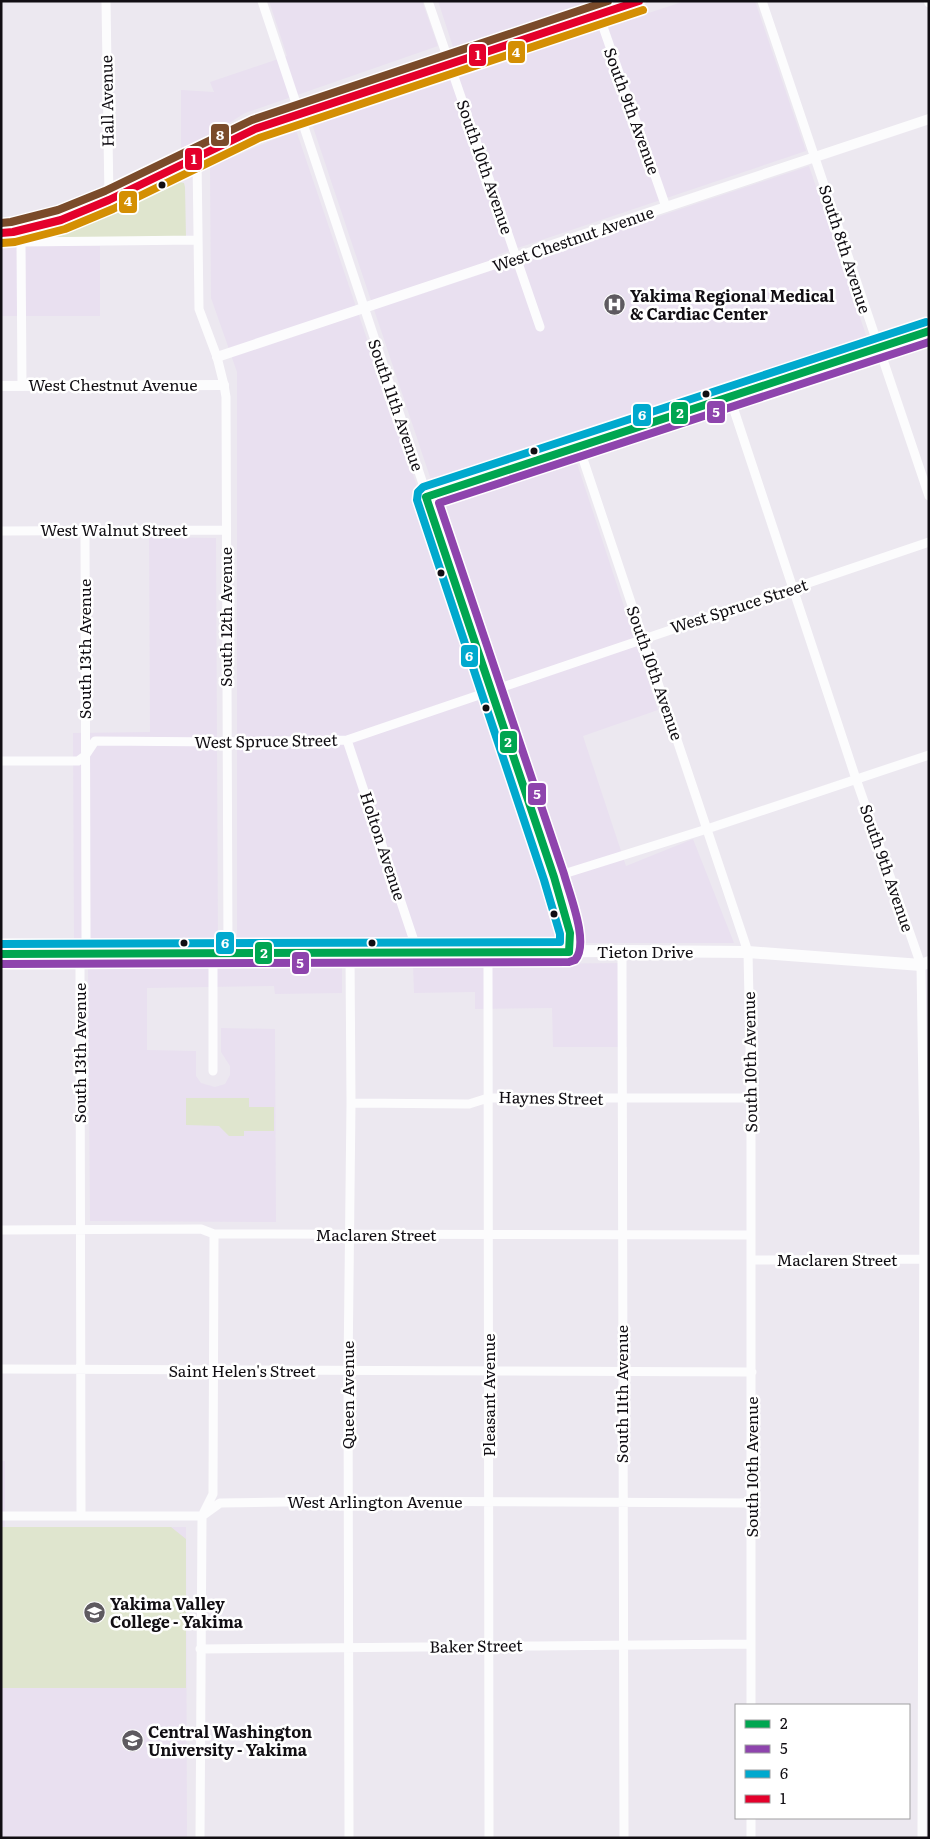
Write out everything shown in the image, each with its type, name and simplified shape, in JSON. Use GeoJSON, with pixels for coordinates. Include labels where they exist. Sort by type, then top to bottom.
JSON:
{"type":"FeatureCollection","features":[{"type":"Feature","properties":{"kind":"main road"},"geometry":{"type":"LineString","coordinates":[[12,236],[61,220],[108,200],[249,132],[640,1]]}},
{"type":"Feature","properties":{"kind":"main road","name":"Tieton Drive"},"geometry":{"type":"LineString","coordinates":[[1,954],[569,952],[622,950],[748,952],[925,964]]}},
{"type":"Feature","properties":{"kind":"street","name":"Hall Avenue"},"geometry":{"type":"LineString","coordinates":[[106,1],[108,200]]}},
{"type":"Feature","properties":{"kind":"street","name":"South 11th Avenue"},"geometry":{"type":"LineString","coordinates":[[262,1],[554,877],[570,933],[569,952]]}},
{"type":"Feature","properties":{"kind":"street","name":"South 10th Avenue"},"geometry":{"type":"LineString","coordinates":[[428,1],[540,327]]}},
{"type":"Feature","properties":{"kind":"street","name":"South 9th Avenue"},"geometry":{"type":"LineString","coordinates":[[594,1],[666,207]]}},
{"type":"Feature","properties":{"kind":"street","name":"South 8th Avenue"},"geometry":{"type":"LineString","coordinates":[[762,1],[929,496]]}},
{"type":"Feature","properties":{"kind":"street","name":"West Chestnut Avenue"},"geometry":{"type":"LineString","coordinates":[[217,357],[929,119]]}},
{"type":"Feature","properties":{"kind":"street","name":"South 12th Avenue"},"geometry":{"type":"LineString","coordinates":[[197,158],[199,309],[217,357],[224,385],[228,953]]}},
{"type":"Feature","properties":{"kind":"street"},"geometry":{"type":"LineString","coordinates":[[22,386],[12,236],[198,240]]}},
{"type":"Feature","properties":{"kind":"street"},"geometry":{"type":"LineString","coordinates":[[426,497],[929,331]]}},
{"type":"Feature","properties":{"kind":"street","name":"West Chestnut Avenue"},"geometry":{"type":"LineString","coordinates":[[1,386],[224,385]]}},
{"type":"Feature","properties":{"kind":"street","name":"South 9th Avenue"},"geometry":{"type":"LineString","coordinates":[[730,398],[856,779],[925,964],[927,1156],[923,1259],[926,1374],[926,1783],[922,1838]]}},
{"type":"Feature","properties":{"kind":"street","name":"South 10th Avenue"},"geometry":{"type":"LineString","coordinates":[[579,447],[748,952],[752,1098],[752,1704]]}},
{"type":"Feature","properties":{"kind":"street","name":"South 13th Avenue"},"geometry":{"type":"LineString","coordinates":[[81,1516],[80,968],[86,939],[85,530]]}},
{"type":"Feature","properties":{"kind":"street","name":"West Walnut Street"},"geometry":{"type":"LineString","coordinates":[[1,531],[226,530]]}},
{"type":"Feature","properties":{"kind":"street","name":"West Spruce Street"},"geometry":{"type":"LineString","coordinates":[[1,761],[78,761],[85,756],[95,741],[227,742],[347,740],[642,638],[929,542]]}},
{"type":"Feature","properties":{"kind":"street","name":"Holton Avenue"},"geometry":{"type":"LineString","coordinates":[[347,740],[418,952]]}},
{"type":"Feature","properties":{"kind":"street"},"geometry":{"type":"LineString","coordinates":[[554,877],[708,829],[929,755]]}},
{"type":"Feature","properties":{"kind":"street","name":"South 11th Avenue"},"geometry":{"type":"LineString","coordinates":[[622,950],[624,1838]]}},
{"type":"Feature","properties":{"kind":"street","name":"Pleasant Avenue"},"geometry":{"type":"LineString","coordinates":[[488,952],[489,1838]]}},
{"type":"Feature","properties":{"kind":"street"},"geometry":{"type":"LineString","coordinates":[[213,1071],[214,961],[228,953]]}},
{"type":"Feature","properties":{"kind":"street","name":"Queen Avenue"},"geometry":{"type":"LineString","coordinates":[[349,1838],[348,1371],[351,1103],[350,953]]}},
{"type":"Feature","properties":{"kind":"street","name":"Haynes Street"},"geometry":{"type":"LineString","coordinates":[[351,1103],[469,1104],[488,1098],[752,1098]]}},
{"type":"Feature","properties":{"kind":"street","name":"Maclaren Street"},"geometry":{"type":"LineString","coordinates":[[1,1230],[201,1229],[214,1234],[349,1235],[751,1235]]}},
{"type":"Feature","properties":{"kind":"street"},"geometry":{"type":"LineString","coordinates":[[200,1838],[202,1516],[213,1494],[214,1234]]}},
{"type":"Feature","properties":{"kind":"street","name":"Maclaren Street"},"geometry":{"type":"LineString","coordinates":[[751,1260],[923,1259]]}},
{"type":"Feature","properties":{"kind":"street","name":"Saint Helen's Street"},"geometry":{"type":"LineString","coordinates":[[1,1369],[752,1372]]}},
{"type":"Feature","properties":{"kind":"street","name":"West Arlington Avenue"},"geometry":{"type":"LineString","coordinates":[[202,1516],[220,1503],[348,1501],[752,1503]]}},
{"type":"Feature","properties":{"kind":"street"},"geometry":{"type":"LineString","coordinates":[[1,1516],[202,1516]]}},
{"type":"Feature","properties":{"kind":"street","name":"Baker Street"},"geometry":{"type":"LineString","coordinates":[[200,1649],[752,1644]]}},
{"type":"Feature","properties":{"kind":"street"},"geometry":{"type":"LineString","coordinates":[[751,1819],[751,1838]]}},
{"type":"Feature","properties":{"kind":"shaded area"},"geometry":{"type":"Polygon","coordinates":[[[269,1],[422,1],[438,46],[245,113],[181,153],[181,90],[214,92],[210,82],[287,56],[269,1]]]}},
{"type":"Feature","properties":{"kind":"shaded area"},"geometry":{"type":"Polygon","coordinates":[[[438,1],[588,1],[588,2],[453,47],[438,1]]]}},
{"type":"Feature","properties":{"kind":"shaded area","name":"Yakima Regional Medical & Cardiac Center"},"geometry":{"type":"Polygon","coordinates":[[[685,1],[755,1],[806,151],[497,255],[502,269],[809,166],[868,341],[433,486],[312,124],[685,1]]]}},
{"type":"Feature","properties":{"kind":"shaded area"},"geometry":{"type":"Polygon","coordinates":[[[296,130],[423,504],[575,457],[658,710],[583,736],[626,866],[693,839],[734,943],[237,943],[237,372],[211,298],[210,167],[296,130]]]}},
{"type":"Feature","properties":{"kind":"shaded area"},"geometry":{"type":"Polygon","coordinates":[[[1,246],[100,246],[100,316],[1,316],[1,246]]]}},
{"type":"Feature","properties":{"kind":"shaded area"},"geometry":{"type":"Polygon","coordinates":[[[149,537],[216,538],[218,942],[74,941],[73,733],[150,732],[149,537]]]}},
{"type":"Feature","properties":{"kind":"shaded area"},"geometry":{"type":"Polygon","coordinates":[[[342,961],[342,993],[275,994],[274,986],[147,988],[147,1050],[196,1051],[196,1076],[201,1083],[215,1087],[225,1084],[230,1075],[230,1066],[221,1052],[221,1028],[275,1029],[276,1222],[90,1221],[88,965],[342,961]]]}},
{"type":"Feature","properties":{"kind":"shaded area"},"geometry":{"type":"Polygon","coordinates":[[[626,963],[627,1047],[553,1047],[552,1008],[475,1009],[475,992],[414,993],[413,965],[626,963]]]}},
{"type":"Feature","properties":{"kind":"shaded area","name":"Yakima Valley College - Yakima"},"geometry":{"type":"Polygon","coordinates":[[[1,1461],[5,1461],[5,1527],[186,1527],[187,1838],[1,1838],[1,1461]]]}},
{"type":"Feature","properties":{"kind":"green space"},"geometry":{"type":"Polygon","coordinates":[[[175,181],[184,183],[185,187],[186,237],[56,238],[53,233],[88,220],[175,181]]]}},
{"type":"Feature","properties":{"kind":"green space"},"geometry":{"type":"Polygon","coordinates":[[[186,1098],[249,1098],[249,1107],[274,1107],[274,1131],[244,1131],[244,1136],[229,1136],[219,1126],[186,1125],[186,1098]]]}},
{"type":"Feature","properties":{"kind":"green space"},"geometry":{"type":"Polygon","coordinates":[[[1,1527],[171,1527],[186,1539],[186,1688],[1,1688],[1,1527]]]}},
{"type":"Feature","properties":{"kind":"transit line","name":"8"},"geometry":{"type":"LineString","coordinates":[[1,223],[58,210],[105,191],[252,120],[608,1]]}},
{"type":"Feature","properties":{"kind":"transit line","name":"1"},"geometry":{"type":"LineString","coordinates":[[1,233],[13,232],[61,220],[109,200],[255,129],[639,1]]}},
{"type":"Feature","properties":{"kind":"transit line","name":"4"},"geometry":{"type":"LineString","coordinates":[[2,243],[15,242],[65,229],[113,209],[259,138],[643,10]]}},
{"type":"Feature","properties":{"kind":"transit line","name":"6"},"geometry":{"type":"LineString","coordinates":[[1,944],[560,942],[560,934],[544,880],[417,500],[418,492],[423,487],[926,322]]}},
{"type":"Feature","properties":{"kind":"transit line","name":"2"},"geometry":{"type":"LineString","coordinates":[[1,954],[569,952],[570,933],[554,877],[426,497],[929,331]]}},
{"type":"Feature","properties":{"kind":"transit line","name":"5"},"geometry":{"type":"LineString","coordinates":[[1,964],[569,962],[575,960],[579,952],[580,942],[574,905],[439,503],[929,342]]}},
{"type":"Feature","properties":{"kind":"place","name":"Yakima Regional Medical & Cardiac Center"},"geometry":{"type":"Point","coordinates":[614,305]}},
{"type":"Feature","properties":{"kind":"place","name":"Yakima Valley College - Yakima"},"geometry":{"type":"Point","coordinates":[94,1613]}},
{"type":"Feature","properties":{"kind":"place","name":"Central Washington University - Yakima"},"geometry":{"type":"Point","coordinates":[132,1741]}}]}
